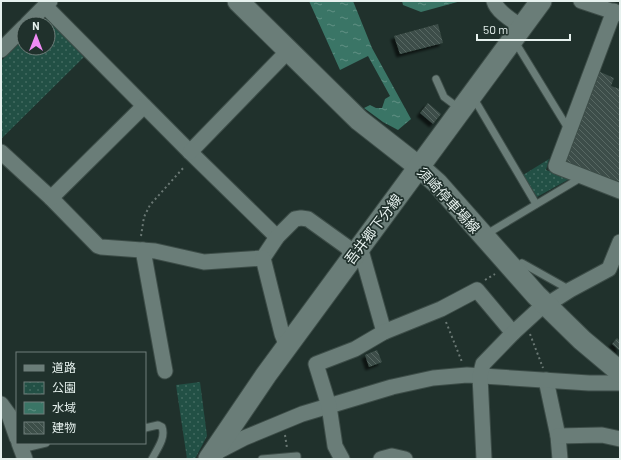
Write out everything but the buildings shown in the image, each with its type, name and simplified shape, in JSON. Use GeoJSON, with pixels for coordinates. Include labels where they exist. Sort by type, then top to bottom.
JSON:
{"type":"FeatureCollection","features":[{"type":"Feature","properties":{"kind":"main road","name":"須崎停車場線"},"geometry":{"type":"LineString","coordinates":[[238,1],[359,120],[437,183],[483,236],[546,304],[582,340],[620,372]]}},
{"type":"Feature","properties":{"kind":"main road","name":"吾井郷下分線"},"geometry":{"type":"LineString","coordinates":[[211,457],[244,406],[287,346],[541,1]]}},
{"type":"Feature","properties":{"kind":"street"},"geometry":{"type":"LineString","coordinates":[[494,1],[518,33]]}},
{"type":"Feature","properties":{"kind":"street"},"geometry":{"type":"LineString","coordinates":[[581,1],[617,13],[569,130],[556,166],[620,191]]}},
{"type":"Feature","properties":{"kind":"street"},"geometry":{"type":"LineString","coordinates":[[35,16],[48,4],[144,106],[277,237]]}},
{"type":"Feature","properties":{"kind":"street"},"geometry":{"type":"LineString","coordinates":[[1,50],[16,35]]}},
{"type":"Feature","properties":{"kind":"street"},"geometry":{"type":"LineString","coordinates":[[192,154],[289,50]]}},
{"type":"Feature","properties":{"kind":"street"},"geometry":{"type":"LineString","coordinates":[[51,198],[144,106]]}},
{"type":"Feature","properties":{"kind":"street"},"geometry":{"type":"LineString","coordinates":[[1,152],[51,198],[98,246],[143,250],[204,262],[263,258]]}},
{"type":"Feature","properties":{"kind":"street"},"geometry":{"type":"LineString","coordinates":[[287,346],[282,334],[263,258],[277,237],[295,219],[301,218],[308,219],[356,252],[384,332]]}},
{"type":"Feature","properties":{"kind":"street"},"geometry":{"type":"LineString","coordinates":[[484,459],[473,376],[513,333],[546,304],[570,290],[615,271],[620,242]]}},
{"type":"Feature","properties":{"kind":"street"},"geometry":{"type":"LineString","coordinates":[[143,250],[164,371]]}},
{"type":"Feature","properties":{"kind":"street"},"geometry":{"type":"LineString","coordinates":[[342,459],[335,446],[329,406],[316,364],[355,348],[384,332],[441,309],[477,290],[513,333]]}},
{"type":"Feature","properties":{"kind":"street"},"geometry":{"type":"LineString","coordinates":[[211,457],[244,438],[283,422],[392,387],[433,378],[473,376],[589,383],[620,383]]}},
{"type":"Feature","properties":{"kind":"street"},"geometry":{"type":"LineString","coordinates":[[546,380],[558,436],[560,459]]}},
{"type":"Feature","properties":{"kind":"street"},"geometry":{"type":"LineString","coordinates":[[1,404],[9,415],[16,435]]}},
{"type":"Feature","properties":{"kind":"street"},"geometry":{"type":"LineString","coordinates":[[558,436],[602,435],[620,439]]}},
{"type":"Feature","properties":{"kind":"street"},"geometry":{"type":"LineString","coordinates":[[381,459],[392,456],[405,459]]}},
{"type":"Feature","properties":{"kind":"lane"},"geometry":{"type":"LineString","coordinates":[[518,33],[569,130]]}},
{"type":"Feature","properties":{"kind":"lane"},"geometry":{"type":"LineString","coordinates":[[436,79],[444,97],[466,103],[536,204]]}},
{"type":"Feature","properties":{"kind":"lane"},"geometry":{"type":"LineString","coordinates":[[483,236],[582,177]]}},
{"type":"Feature","properties":{"kind":"lane"},"geometry":{"type":"LineString","coordinates":[[522,263],[570,290]]}},
{"type":"Feature","properties":{"kind":"lane"},"geometry":{"type":"LineString","coordinates":[[146,428],[158,425],[162,427],[164,431],[163,437],[152,459]]}},
{"type":"Feature","properties":{"kind":"lane"},"geometry":{"type":"LineString","coordinates":[[20,447],[40,444]]}},
{"type":"Feature","properties":{"kind":"lane"},"geometry":{"type":"LineString","coordinates":[[262,459],[289,456],[297,456],[298,459]]}},
{"type":"Feature","properties":{"kind":"path"},"geometry":{"type":"LineString","coordinates":[[143,250],[141,235],[144,217],[150,205],[192,154]]}},
{"type":"Feature","properties":{"kind":"path"},"geometry":{"type":"LineString","coordinates":[[477,290],[482,283],[497,273]]}},
{"type":"Feature","properties":{"kind":"path"},"geometry":{"type":"LineString","coordinates":[[441,309],[473,376]]}},
{"type":"Feature","properties":{"kind":"path"},"geometry":{"type":"LineString","coordinates":[[525,322],[537,350],[546,380]]}},
{"type":"Feature","properties":{"kind":"path"},"geometry":{"type":"LineString","coordinates":[[283,422],[289,456]]}},
{"type":"Feature","properties":{"kind":"green space"},"geometry":{"type":"Polygon","coordinates":[[[56,27],[84,57],[1,139],[1,61],[16,47],[16,56],[56,56],[56,27]]]}},
{"type":"Feature","properties":{"kind":"green space"},"geometry":{"type":"Polygon","coordinates":[[[549,159],[546,170],[571,178],[537,197],[523,175],[549,159]]]}},
{"type":"Feature","properties":{"kind":"green space"},"geometry":{"type":"Polygon","coordinates":[[[200,382],[207,436],[195,459],[187,459],[176,385],[200,382]]]}},
{"type":"Feature","properties":{"kind":"water"},"geometry":{"type":"Polygon","coordinates":[[[309,1],[353,1],[372,48],[411,119],[398,130],[383,122],[364,108],[370,105],[376,108],[382,108],[385,99],[390,96],[368,56],[340,70],[309,1]]]}},
{"type":"Feature","properties":{"kind":"water"},"geometry":{"type":"Polygon","coordinates":[[[402,1],[461,1],[421,12],[403,5],[402,1]]]}}]}
